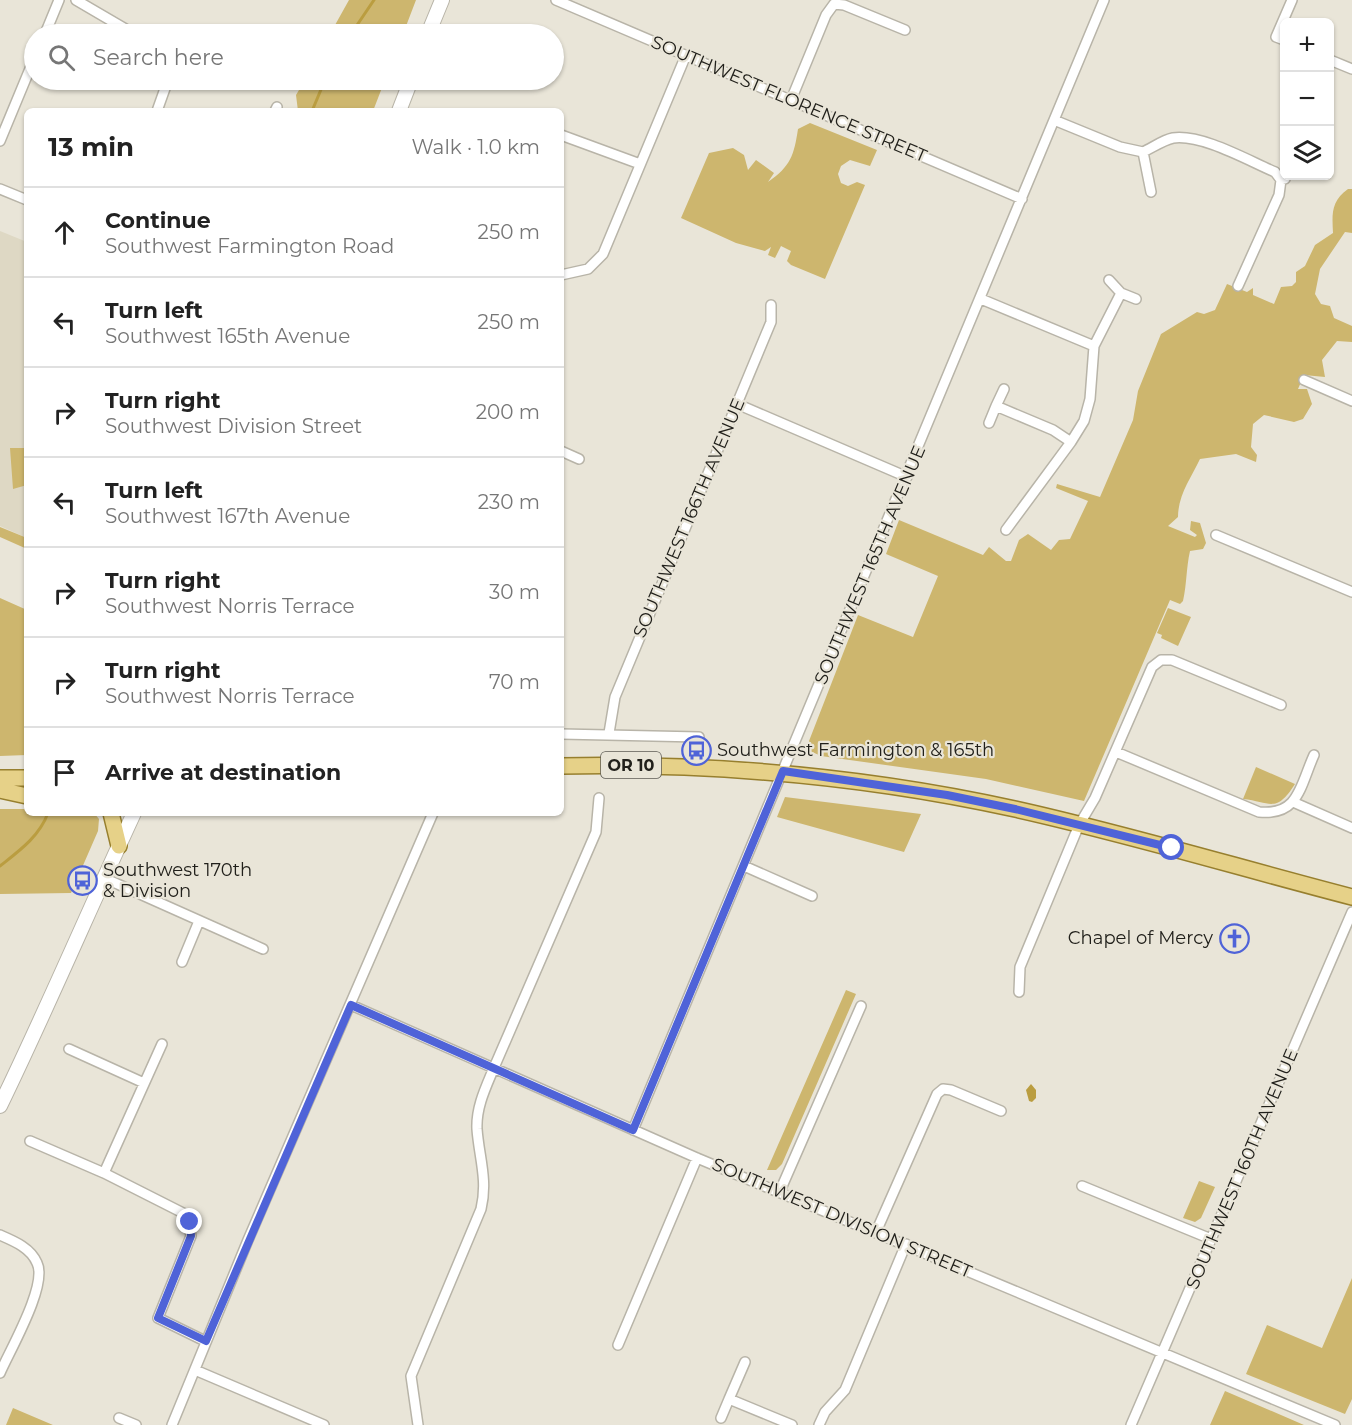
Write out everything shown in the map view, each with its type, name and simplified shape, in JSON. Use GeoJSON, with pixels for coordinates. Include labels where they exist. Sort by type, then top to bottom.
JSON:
{"type":"FeatureCollection","features":[{"type":"Feature","properties":{"kind":"main road"},"geometry":{"type":"LineString","coordinates":[[432,24],[442,0]]}},
{"type":"Feature","properties":{"kind":"main road"},"geometry":{"type":"LineString","coordinates":[[400,108],[407,90]]}},
{"type":"Feature","properties":{"kind":"main road","name":"OR 10"},"geometry":{"type":"LineString","coordinates":[[564,766],[700,766],[783,771],[947,795],[1079,825],[1352,897]]}},
{"type":"Feature","properties":{"kind":"main road"},"geometry":{"type":"LineString","coordinates":[[0,778],[24,778]]}},
{"type":"Feature","properties":{"kind":"main road"},"geometry":{"type":"LineString","coordinates":[[0,790],[24,795]]}},
{"type":"Feature","properties":{"kind":"main road"},"geometry":{"type":"LineString","coordinates":[[112,816],[119,846]]}},
{"type":"Feature","properties":{"kind":"main road"},"geometry":{"type":"LineString","coordinates":[[0,1106],[63,976],[133,816]]}},
{"type":"Feature","properties":{"kind":"street"},"geometry":{"type":"LineString","coordinates":[[49,24],[59,0]]}},
{"type":"Feature","properties":{"kind":"street"},"geometry":{"type":"LineString","coordinates":[[76,0],[117,24]]}},
{"type":"Feature","properties":{"kind":"street","name":"SOUTHWEST FLORENCE STREET"},"geometry":{"type":"LineString","coordinates":[[556,0],[1022,199]]}},
{"type":"Feature","properties":{"kind":"street","name":"SOUTHWEST 165TH AVENUE"},"geometry":{"type":"LineString","coordinates":[[633,1130],[1104,0]]}},
{"type":"Feature","properties":{"kind":"street"},"geometry":{"type":"LineString","coordinates":[[1286,18],[1292,0]]}},
{"type":"Feature","properties":{"kind":"street"},"geometry":{"type":"LineString","coordinates":[[791,100],[826,15],[834,4],[844,5],[905,30]]}},
{"type":"Feature","properties":{"kind":"street"},"geometry":{"type":"LineString","coordinates":[[564,274],[588,269],[603,254],[686,55]]}},
{"type":"Feature","properties":{"kind":"street"},"geometry":{"type":"LineString","coordinates":[[1334,62],[1352,69]]}},
{"type":"Feature","properties":{"kind":"street"},"geometry":{"type":"LineString","coordinates":[[0,141],[24,83]]}},
{"type":"Feature","properties":{"kind":"street"},"geometry":{"type":"LineString","coordinates":[[158,108],[164,90]]}},
{"type":"Feature","properties":{"kind":"street"},"geometry":{"type":"LineString","coordinates":[[1054,120],[1120,147],[1143,153],[1170,139],[1192,139],[1275,172],[1283,180],[1280,195],[1238,285]]}},
{"type":"Feature","properties":{"kind":"street"},"geometry":{"type":"LineString","coordinates":[[564,136],[639,164]]}},
{"type":"Feature","properties":{"kind":"street"},"geometry":{"type":"LineString","coordinates":[[1143,153],[1151,192]]}},
{"type":"Feature","properties":{"kind":"street"},"geometry":{"type":"LineString","coordinates":[[0,189],[24,199]]}},
{"type":"Feature","properties":{"kind":"street"},"geometry":{"type":"LineString","coordinates":[[1109,280],[1121,293],[1136,298]]}},
{"type":"Feature","properties":{"kind":"street"},"geometry":{"type":"LineString","coordinates":[[1006,530],[1084,421],[1090,399],[1094,346],[1121,293]]}},
{"type":"Feature","properties":{"kind":"street"},"geometry":{"type":"LineString","coordinates":[[981,298],[1094,346]]}},
{"type":"Feature","properties":{"kind":"street","name":"SOUTHWEST 166TH AVENUE"},"geometry":{"type":"LineString","coordinates":[[609,733],[615,697],[771,322],[771,305]]}},
{"type":"Feature","properties":{"kind":"street"},"geometry":{"type":"LineString","coordinates":[[1304,380],[1352,401]]}},
{"type":"Feature","properties":{"kind":"street"},"geometry":{"type":"LineString","coordinates":[[989,423],[1004,389]]}},
{"type":"Feature","properties":{"kind":"street"},"geometry":{"type":"LineString","coordinates":[[737,404],[906,477]]}},
{"type":"Feature","properties":{"kind":"street"},"geometry":{"type":"LineString","coordinates":[[996,406],[1053,430],[1071,442]]}},
{"type":"Feature","properties":{"kind":"street"},"geometry":{"type":"LineString","coordinates":[[564,452],[579,459]]}},
{"type":"Feature","properties":{"kind":"street"},"geometry":{"type":"LineString","coordinates":[[1216,535],[1352,592]]}},
{"type":"Feature","properties":{"kind":"street"},"geometry":{"type":"LineString","coordinates":[[1019,992],[1020,967],[1079,825],[1095,798],[1116,752],[1149,670],[1161,660],[1176,661],[1281,705]]}},
{"type":"Feature","properties":{"kind":"street"},"geometry":{"type":"LineString","coordinates":[[564,734],[609,733],[699,737]]}},
{"type":"Feature","properties":{"kind":"street"},"geometry":{"type":"LineString","coordinates":[[1116,752],[1259,812],[1280,813],[1293,802],[1314,754]]}},
{"type":"Feature","properties":{"kind":"street"},"geometry":{"type":"LineString","coordinates":[[418,1425],[411,1376],[481,1209],[485,1176],[478,1118],[493,1070],[596,832],[599,798]]}},
{"type":"Feature","properties":{"kind":"street"},"geometry":{"type":"LineString","coordinates":[[1293,802],[1352,828]]}},
{"type":"Feature","properties":{"kind":"street"},"geometry":{"type":"LineString","coordinates":[[172,1425],[432,816]]}},
{"type":"Feature","properties":{"kind":"street"},"geometry":{"type":"LineString","coordinates":[[744,866],[812,896]]}},
{"type":"Feature","properties":{"kind":"street"},"geometry":{"type":"LineString","coordinates":[[104,878],[263,949]]}},
{"type":"Feature","properties":{"kind":"street","name":"SOUTHWEST 160TH AVENUE"},"geometry":{"type":"LineString","coordinates":[[1131,1425],[1352,912]]}},
{"type":"Feature","properties":{"kind":"street"},"geometry":{"type":"LineString","coordinates":[[182,962],[199,921]]}},
{"type":"Feature","properties":{"kind":"street","name":"SOUTHWEST DIVISION STREET"},"geometry":{"type":"LineString","coordinates":[[351,1005],[493,1070],[697,1158],[1335,1425]]}},
{"type":"Feature","properties":{"kind":"street"},"geometry":{"type":"LineString","coordinates":[[780,1191],[861,1006]]}},
{"type":"Feature","properties":{"kind":"street"},"geometry":{"type":"LineString","coordinates":[[104,1173],[162,1044]]}},
{"type":"Feature","properties":{"kind":"street"},"geometry":{"type":"LineString","coordinates":[[69,1049],[144,1083]]}},
{"type":"Feature","properties":{"kind":"street"},"geometry":{"type":"LineString","coordinates":[[876,1232],[934,1098],[940,1090],[956,1091],[1001,1111]]}},
{"type":"Feature","properties":{"kind":"street"},"geometry":{"type":"LineString","coordinates":[[30,1141],[104,1173],[187,1215],[191,1236],[158,1318],[206,1341]]}},
{"type":"Feature","properties":{"kind":"street"},"geometry":{"type":"LineString","coordinates":[[618,1346],[697,1158]]}},
{"type":"Feature","properties":{"kind":"street"},"geometry":{"type":"LineString","coordinates":[[1082,1186],[1212,1239]]}},
{"type":"Feature","properties":{"kind":"street"},"geometry":{"type":"LineString","coordinates":[[0,1235],[31,1254],[37,1262],[40,1279],[0,1373]]}},
{"type":"Feature","properties":{"kind":"street"},"geometry":{"type":"LineString","coordinates":[[819,1425],[825,1412],[844,1390],[906,1244]]}},
{"type":"Feature","properties":{"kind":"street"},"geometry":{"type":"LineString","coordinates":[[721,1418],[745,1362]]}},
{"type":"Feature","properties":{"kind":"street"},"geometry":{"type":"LineString","coordinates":[[195,1370],[324,1425]]}},
{"type":"Feature","properties":{"kind":"street"},"geometry":{"type":"LineString","coordinates":[[729,1399],[792,1425]]}},
{"type":"Feature","properties":{"kind":"street"},"geometry":{"type":"LineString","coordinates":[[119,1418],[136,1425]]}},
{"type":"Feature","properties":{"kind":"shaded area"},"geometry":{"type":"Polygon","coordinates":[[[349,0],[416,0],[407,24],[336,24],[349,0]]]}},
{"type":"Feature","properties":{"kind":"shaded area"},"geometry":{"type":"Polygon","coordinates":[[[299,90],[381,90],[374,108],[298,108],[296,95],[299,90]]]}},
{"type":"Feature","properties":{"kind":"shaded area"},"geometry":{"type":"Polygon","coordinates":[[[810,123],[877,150],[870,166],[850,160],[841,166],[838,174],[841,183],[848,186],[857,182],[865,185],[825,279],[791,265],[787,261],[791,251],[781,246],[775,258],[768,255],[771,247],[765,251],[736,243],[681,218],[709,153],[733,148],[744,155],[748,170],[756,160],[774,173],[768,182],[787,165],[795,146],[798,129],[810,123]]]}},
{"type":"Feature","properties":{"kind":"shaded area"},"geometry":{"type":"Polygon","coordinates":[[[1348,189],[1352,189],[1352,233],[1345,232],[1320,269],[1315,294],[1321,304],[1330,306],[1334,318],[1352,326],[1352,342],[1337,341],[1322,360],[1325,377],[1304,375],[1298,389],[1307,389],[1312,404],[1303,419],[1294,422],[1264,415],[1253,424],[1251,447],[1257,455],[1256,462],[1236,454],[1200,459],[1183,494],[1178,517],[1168,526],[1195,537],[1197,535],[1190,530],[1191,521],[1200,523],[1206,543],[1203,549],[1190,551],[1183,601],[1180,604],[1170,600],[1084,801],[986,779],[821,756],[810,751],[809,741],[858,615],[913,637],[938,576],[886,554],[899,520],[983,555],[989,547],[1006,561],[1011,561],[1019,540],[1028,534],[1051,550],[1059,540],[1070,539],[1088,501],[1056,488],[1057,484],[1100,497],[1133,420],[1138,391],[1161,334],[1197,312],[1204,314],[1215,310],[1227,284],[1247,292],[1253,288],[1253,295],[1274,304],[1281,287],[1292,286],[1296,282],[1296,272],[1305,266],[1315,245],[1333,233],[1334,208],[1338,198],[1348,189]]]}},
{"type":"Feature","properties":{"kind":"shaded area"},"geometry":{"type":"Polygon","coordinates":[[[0,231],[24,241],[24,537],[0,526],[0,231]]]}},
{"type":"Feature","properties":{"kind":"shaded area"},"geometry":{"type":"Polygon","coordinates":[[[10,448],[24,448],[24,486],[13,489],[10,448]]]}},
{"type":"Feature","properties":{"kind":"shaded area"},"geometry":{"type":"Polygon","coordinates":[[[0,527],[24,537],[24,548],[0,537],[0,527]]]}},
{"type":"Feature","properties":{"kind":"shaded area"},"geometry":{"type":"Polygon","coordinates":[[[0,598],[24,609],[24,755],[0,756],[0,598]]]}},
{"type":"Feature","properties":{"kind":"shaded area"},"geometry":{"type":"Polygon","coordinates":[[[1168,608],[1191,617],[1178,646],[1161,638],[1162,635],[1157,633],[1168,608]]]}},
{"type":"Feature","properties":{"kind":"shaded area"},"geometry":{"type":"Polygon","coordinates":[[[1256,767],[1295,784],[1278,803],[1243,799],[1256,767]]]}},
{"type":"Feature","properties":{"kind":"shaded area"},"geometry":{"type":"Polygon","coordinates":[[[785,797],[921,814],[904,852],[777,817],[785,797]]]}},
{"type":"Feature","properties":{"kind":"shaded area"},"geometry":{"type":"Polygon","coordinates":[[[0,809],[24,809],[24,816],[96,816],[99,819],[98,831],[71,893],[0,894],[0,809]]]}},
{"type":"Feature","properties":{"kind":"shaded area"},"geometry":{"type":"Polygon","coordinates":[[[846,990],[856,994],[782,1164],[776,1170],[767,1170],[846,990]]]}},
{"type":"Feature","properties":{"kind":"shaded area"},"geometry":{"type":"Polygon","coordinates":[[[1031,1084],[1036,1090],[1036,1098],[1032,1102],[1029,1101],[1026,1090],[1031,1084]]]}},
{"type":"Feature","properties":{"kind":"shaded area"},"geometry":{"type":"Polygon","coordinates":[[[1199,1181],[1215,1187],[1201,1218],[1195,1222],[1183,1218],[1199,1181]]]}},
{"type":"Feature","properties":{"kind":"shaded area"},"geometry":{"type":"Polygon","coordinates":[[[1352,1278],[1352,1399],[1345,1414],[1246,1374],[1267,1325],[1322,1348],[1352,1278]]]}},
{"type":"Feature","properties":{"kind":"shaded area"},"geometry":{"type":"Polygon","coordinates":[[[1225,1391],[1304,1425],[1210,1425],[1225,1391]]]}},
{"type":"Feature","properties":{"kind":"shaded area"},"geometry":{"type":"Polygon","coordinates":[[[13,1408],[53,1425],[6,1425],[13,1408]]]}},
{"type":"Feature","properties":{"kind":"waterway"},"geometry":{"type":"LineString","coordinates":[[358,24],[374,0]]}},
{"type":"Feature","properties":{"kind":"waterway"},"geometry":{"type":"LineString","coordinates":[[313,108],[321,90]]}},
{"type":"Feature","properties":{"kind":"waterway"},"geometry":{"type":"LineString","coordinates":[[0,866],[34,836],[47,816]]}},
{"type":"Feature","properties":{"kind":"place","name":"Southwest Farmington & 165th"},"geometry":{"type":"Point","coordinates":[696,750]}},
{"type":"Feature","properties":{"kind":"place","name":"Southwest 170th & Division"},"geometry":{"type":"Point","coordinates":[82,880]}},
{"type":"Feature","properties":{"kind":"place","name":"Chapel of Mercy"},"geometry":{"type":"Point","coordinates":[1234,938]}},
{"type":"Feature","properties":{"kind":"route"},"geometry":{"type":"LineString","coordinates":[[190,1222],[191,1236],[158,1318],[206,1341],[351,1005],[493,1070],[633,1130],[783,771],[947,795],[1015,809],[1172,848]]}}]}
